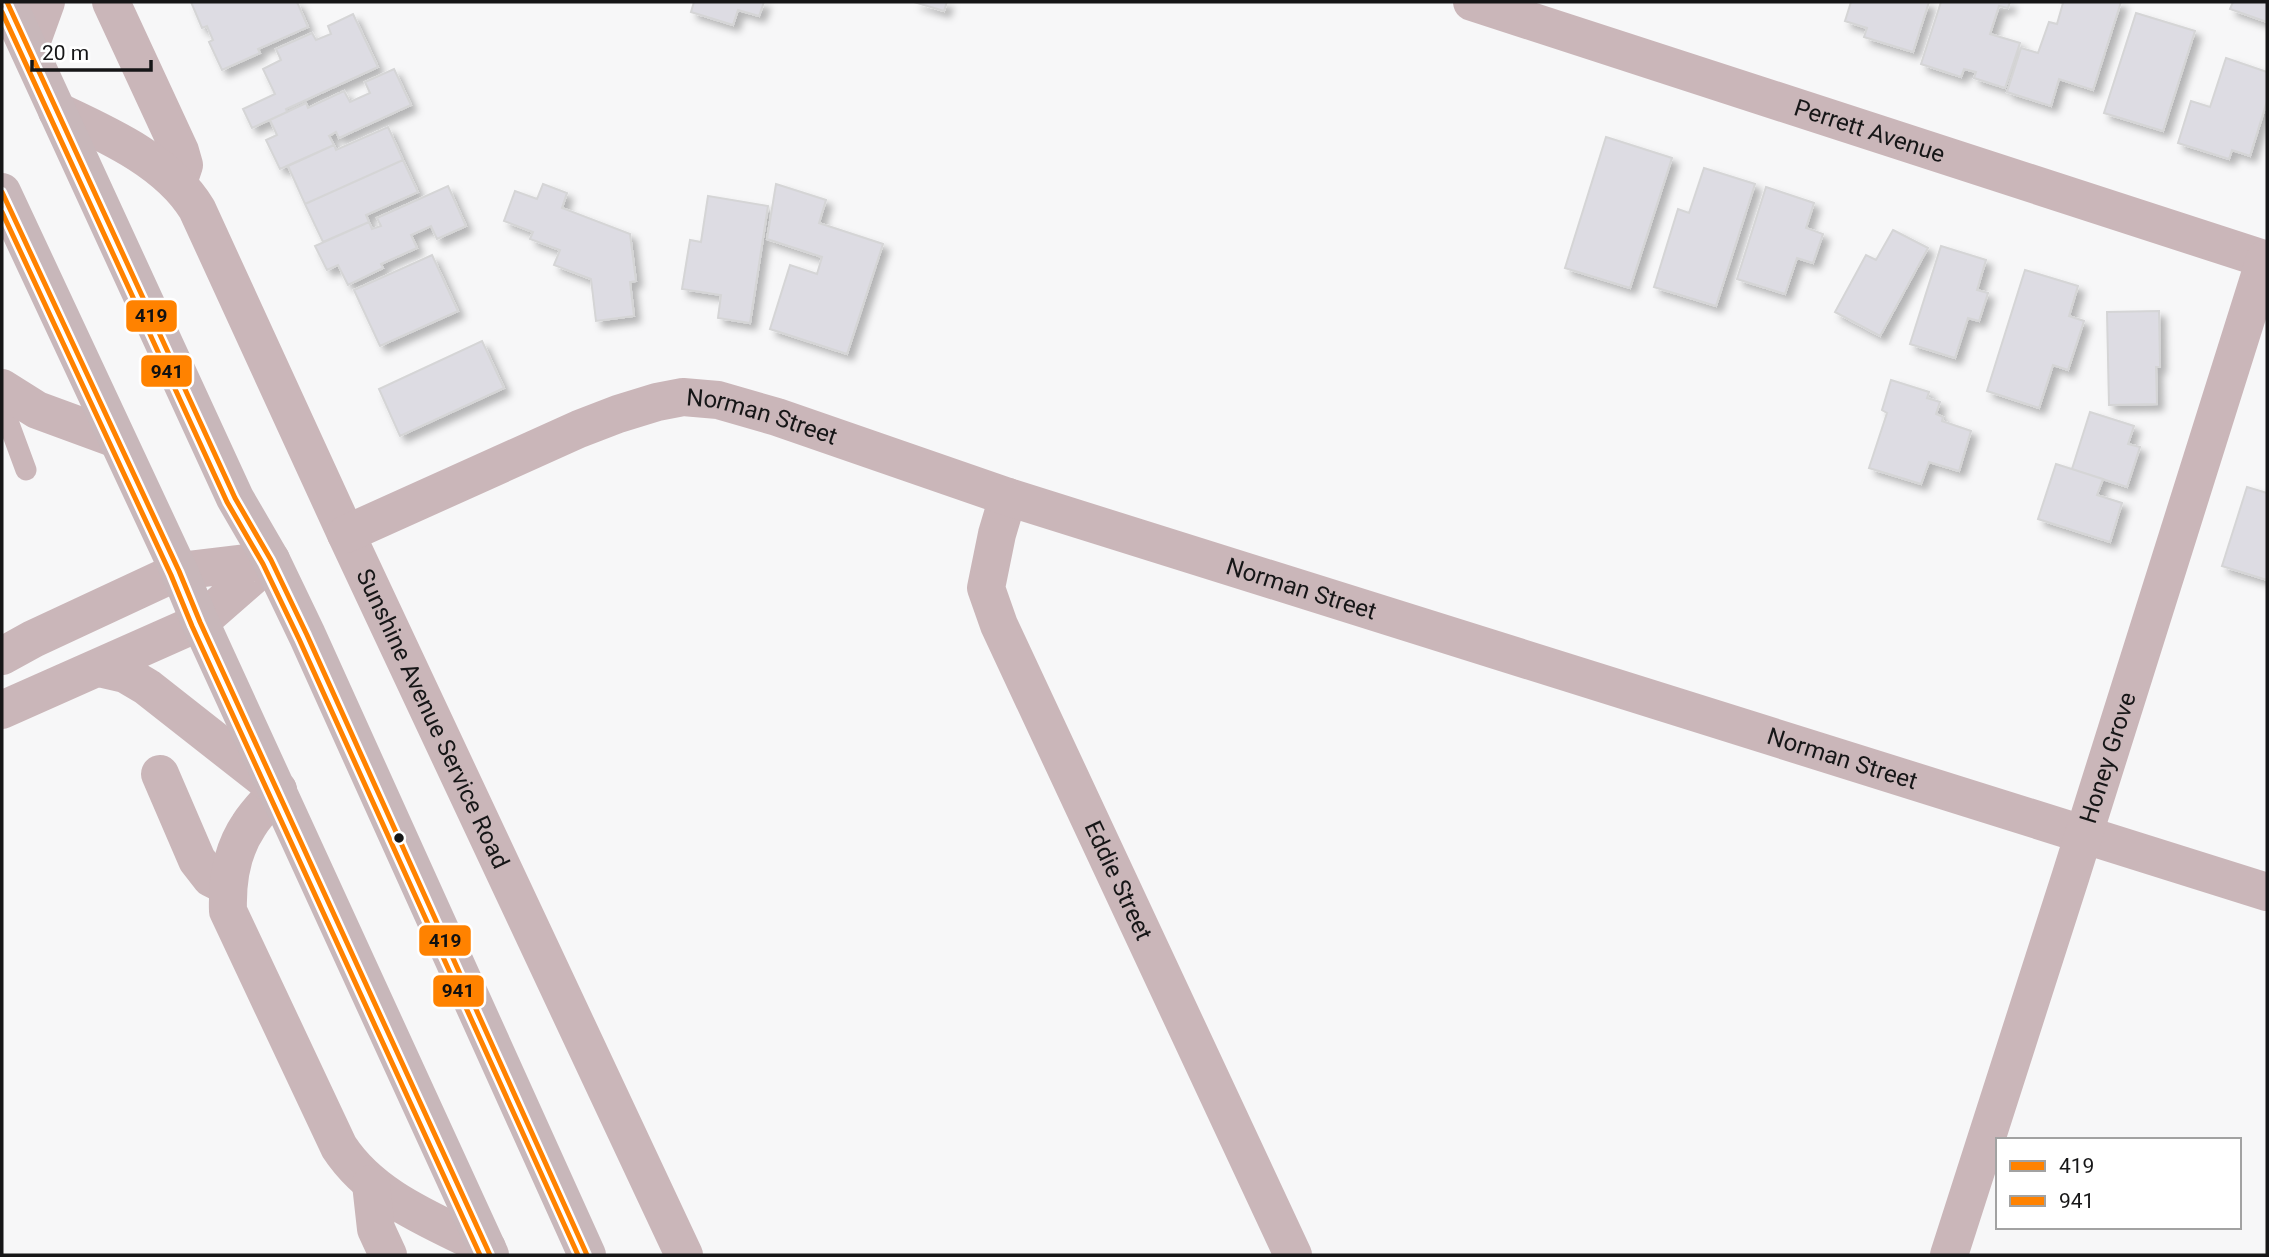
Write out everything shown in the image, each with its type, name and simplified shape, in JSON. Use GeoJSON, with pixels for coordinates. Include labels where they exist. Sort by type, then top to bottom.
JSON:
{"type":"FeatureCollection","features":[{"type":"Feature","properties":{"kind":"main road"},"geometry":{"type":"LineString","coordinates":[[7,2],[235,498],[271,560],[369,771],[587,1255]]}},
{"type":"Feature","properties":{"kind":"main road"},"geometry":{"type":"LineString","coordinates":[[2,192],[179,571],[489,1252]]}},
{"type":"Feature","properties":{"kind":"street"},"geometry":{"type":"LineString","coordinates":[[29,49],[46,2]]}},
{"type":"Feature","properties":{"kind":"street"},"geometry":{"type":"LineString","coordinates":[[111,2],[180,151],[184,165],[178,183]]}},
{"type":"Feature","properties":{"kind":"street","name":"Perrett Avenue"},"geometry":{"type":"LineString","coordinates":[[1472,2],[1544,13],[2266,259]]}},
{"type":"Feature","properties":{"kind":"street","name":"Sunshine Avenue Service Road"},"geometry":{"type":"LineString","coordinates":[[57,111],[106,134],[160,169],[178,183],[197,209],[684,1255]]}},
{"type":"Feature","properties":{"kind":"street","name":"Honey Grove"},"geometry":{"type":"LineString","coordinates":[[1949,1255],[2266,259]]}},
{"type":"Feature","properties":{"kind":"street"},"geometry":{"type":"LineString","coordinates":[[2,388],[37,410],[116,439]]}},
{"type":"Feature","properties":{"kind":"street","name":"Norman Street"},"geometry":{"type":"LineString","coordinates":[[346,534],[618,414],[683,397],[718,400],[777,417],[1008,497],[2267,892]]}},
{"type":"Feature","properties":{"kind":"street","name":"Eddie Street"},"geometry":{"type":"LineString","coordinates":[[1008,497],[986,588],[999,625],[1293,1255]]}},
{"type":"Feature","properties":{"kind":"street"},"geometry":{"type":"LineString","coordinates":[[2,656],[179,571],[271,560]]}},
{"type":"Feature","properties":{"kind":"street"},"geometry":{"type":"LineString","coordinates":[[2,710],[200,622],[271,560]]}},
{"type":"Feature","properties":{"kind":"street"},"geometry":{"type":"LineString","coordinates":[[99,668],[125,674],[147,687],[278,790],[248,825],[237,849],[227,886],[228,911],[339,1147],[352,1167],[371,1184],[489,1252]]}},
{"type":"Feature","properties":{"kind":"street"},"geometry":{"type":"LineString","coordinates":[[160,774],[197,860],[211,878],[227,886]]}},
{"type":"Feature","properties":{"kind":"street"},"geometry":{"type":"LineString","coordinates":[[371,1184],[376,1229],[388,1255]]}},
{"type":"Feature","properties":{"kind":"lane"},"geometry":{"type":"LineString","coordinates":[[2,405],[26,470]]}},
{"type":"Feature","properties":{"kind":"building"},"geometry":{"type":"Polygon","coordinates":[[[191,2],[297,2],[308,27],[258,49],[260,53],[222,70],[209,42],[213,40],[207,26],[202,28],[191,2]]]}},
{"type":"Feature","properties":{"kind":"building"},"geometry":{"type":"Polygon","coordinates":[[[694,2],[764,2],[759,16],[738,10],[733,25],[691,12],[694,2]]]}},
{"type":"Feature","properties":{"kind":"building"},"geometry":{"type":"Polygon","coordinates":[[[914,2],[947,2],[944,11],[914,2]]]}},
{"type":"Feature","properties":{"kind":"building"},"geometry":{"type":"Polygon","coordinates":[[[1851,2],[1929,2],[1913,52],[1864,37],[1867,28],[1845,21],[1851,2]]]}},
{"type":"Feature","properties":{"kind":"building"},"geometry":{"type":"Polygon","coordinates":[[[1941,2],[2010,2],[2008,8],[1999,6],[1990,34],[2020,43],[2005,88],[1974,78],[1976,72],[1964,69],[1961,77],[1921,64],[1941,2]]]}},
{"type":"Feature","properties":{"kind":"building"},"geometry":{"type":"Polygon","coordinates":[[[2059,2],[2121,2],[2093,90],[2059,79],[2051,106],[2007,92],[2021,48],[2038,53],[2049,22],[2057,24],[2063,3],[2059,2]]]}},
{"type":"Feature","properties":{"kind":"building"},"geometry":{"type":"Polygon","coordinates":[[[2233,2],[2267,2],[2267,22],[2230,9],[2233,2]]]}},
{"type":"Feature","properties":{"kind":"building"},"geometry":{"type":"Polygon","coordinates":[[[2136,13],[2195,31],[2163,131],[2104,113],[2136,13]]]}},
{"type":"Feature","properties":{"kind":"building"},"geometry":{"type":"Polygon","coordinates":[[[353,14],[378,67],[286,109],[287,112],[252,128],[243,109],[275,94],[263,69],[281,60],[276,49],[312,33],[316,40],[331,34],[328,26],[353,14]]]}},
{"type":"Feature","properties":{"kind":"building"},"geometry":{"type":"Polygon","coordinates":[[[2226,58],[2267,72],[2267,101],[2250,156],[2232,150],[2229,159],[2178,143],[2191,101],[2210,107],[2226,58]]]}},
{"type":"Feature","properties":{"kind":"building"},"geometry":{"type":"Polygon","coordinates":[[[394,69],[411,105],[339,138],[336,132],[329,136],[334,145],[280,169],[266,140],[277,135],[270,120],[306,103],[308,108],[344,91],[350,102],[370,93],[365,82],[394,69]]]}},
{"type":"Feature","properties":{"kind":"building"},"geometry":{"type":"Polygon","coordinates":[[[388,127],[403,160],[305,204],[288,166],[334,145],[336,150],[388,127]]]}},
{"type":"Feature","properties":{"kind":"building"},"geometry":{"type":"Polygon","coordinates":[[[1606,137],[1672,158],[1630,288],[1565,268],[1606,137]]]}},
{"type":"Feature","properties":{"kind":"building"},"geometry":{"type":"Polygon","coordinates":[[[403,160],[418,192],[366,215],[369,222],[323,242],[305,204],[403,160]]]}},
{"type":"Feature","properties":{"kind":"building"},"geometry":{"type":"Polygon","coordinates":[[[1704,168],[1755,184],[1716,306],[1654,287],[1678,209],[1689,213],[1704,168]]]}},
{"type":"Feature","properties":{"kind":"building"},"geometry":{"type":"Polygon","coordinates":[[[543,184],[567,193],[562,208],[630,234],[636,281],[630,282],[634,316],[596,321],[591,279],[554,265],[560,250],[530,239],[533,232],[504,221],[515,191],[537,199],[543,184]]]}},
{"type":"Feature","properties":{"kind":"building"},"geometry":{"type":"Polygon","coordinates":[[[776,184],[826,200],[819,223],[883,244],[847,354],[770,329],[790,265],[817,274],[822,257],[767,239],[776,184]]]}},
{"type":"Feature","properties":{"kind":"building"},"geometry":{"type":"Polygon","coordinates":[[[448,186],[466,226],[437,239],[431,226],[411,235],[417,248],[381,264],[383,268],[348,285],[338,265],[327,270],[315,246],[369,222],[372,229],[381,226],[377,218],[448,186]]]}},
{"type":"Feature","properties":{"kind":"building"},"geometry":{"type":"Polygon","coordinates":[[[1766,187],[1814,203],[1806,228],[1823,234],[1813,263],[1797,258],[1785,294],[1737,279],[1766,187]]]}},
{"type":"Feature","properties":{"kind":"building"},"geometry":{"type":"Polygon","coordinates":[[[708,196],[768,206],[750,323],[718,318],[721,295],[682,289],[690,240],[701,242],[708,196]]]}},
{"type":"Feature","properties":{"kind":"building"},"geometry":{"type":"Polygon","coordinates":[[[1893,230],[1928,248],[1880,336],[1835,312],[1866,255],[1876,260],[1893,230]]]}},
{"type":"Feature","properties":{"kind":"building"},"geometry":{"type":"Polygon","coordinates":[[[1941,246],[1986,260],[1977,290],[1988,293],[1979,321],[1968,318],[1955,358],[1910,344],[1941,246]]]}},
{"type":"Feature","properties":{"kind":"building"},"geometry":{"type":"Polygon","coordinates":[[[432,255],[458,311],[380,346],[354,290],[432,255]]]}},
{"type":"Feature","properties":{"kind":"building"},"geometry":{"type":"Polygon","coordinates":[[[2025,270],[2078,286],[2069,316],[2084,321],[2068,370],[2053,365],[2039,408],[1987,391],[2025,270]]]}},
{"type":"Feature","properties":{"kind":"building"},"geometry":{"type":"Polygon","coordinates":[[[2159,311],[2160,367],[2156,367],[2157,404],[2109,405],[2107,312],[2159,311]]]}},
{"type":"Feature","properties":{"kind":"building"},"geometry":{"type":"Polygon","coordinates":[[[482,341],[504,388],[400,436],[379,389],[482,341]]]}},
{"type":"Feature","properties":{"kind":"building"},"geometry":{"type":"Polygon","coordinates":[[[1891,380],[1929,392],[1927,398],[1940,402],[1936,414],[1943,417],[1942,421],[1971,431],[1959,471],[1929,462],[1921,484],[1869,468],[1887,413],[1882,410],[1891,380]]]}},
{"type":"Feature","properties":{"kind":"building"},"geometry":{"type":"Polygon","coordinates":[[[2090,412],[2134,426],[2128,444],[2140,447],[2127,487],[2072,469],[2090,412]]]}},
{"type":"Feature","properties":{"kind":"building"},"geometry":{"type":"Polygon","coordinates":[[[2056,464],[2103,479],[2097,495],[2122,503],[2110,542],[2038,519],[2056,464]]]}},
{"type":"Feature","properties":{"kind":"building"},"geometry":{"type":"Polygon","coordinates":[[[2247,487],[2267,493],[2267,580],[2222,566],[2247,487]]]}},
{"type":"Feature","properties":{"kind":"transit line","name":"419"},"geometry":{"type":"LineString","coordinates":[[7,2],[235,498],[271,560],[307,635],[587,1255]]}},
{"type":"Feature","properties":{"kind":"transit line","name":"941"},"geometry":{"type":"LineString","coordinates":[[2,12],[227,502],[263,564],[299,639],[578,1255]]}},
{"type":"Feature","properties":{"kind":"transit line","name":"419"},"geometry":{"type":"LineString","coordinates":[[2,192],[179,571],[490,1255]]}},
{"type":"Feature","properties":{"kind":"transit line","name":"941"},"geometry":{"type":"LineString","coordinates":[[2,212],[171,575],[480,1255]]}}]}
